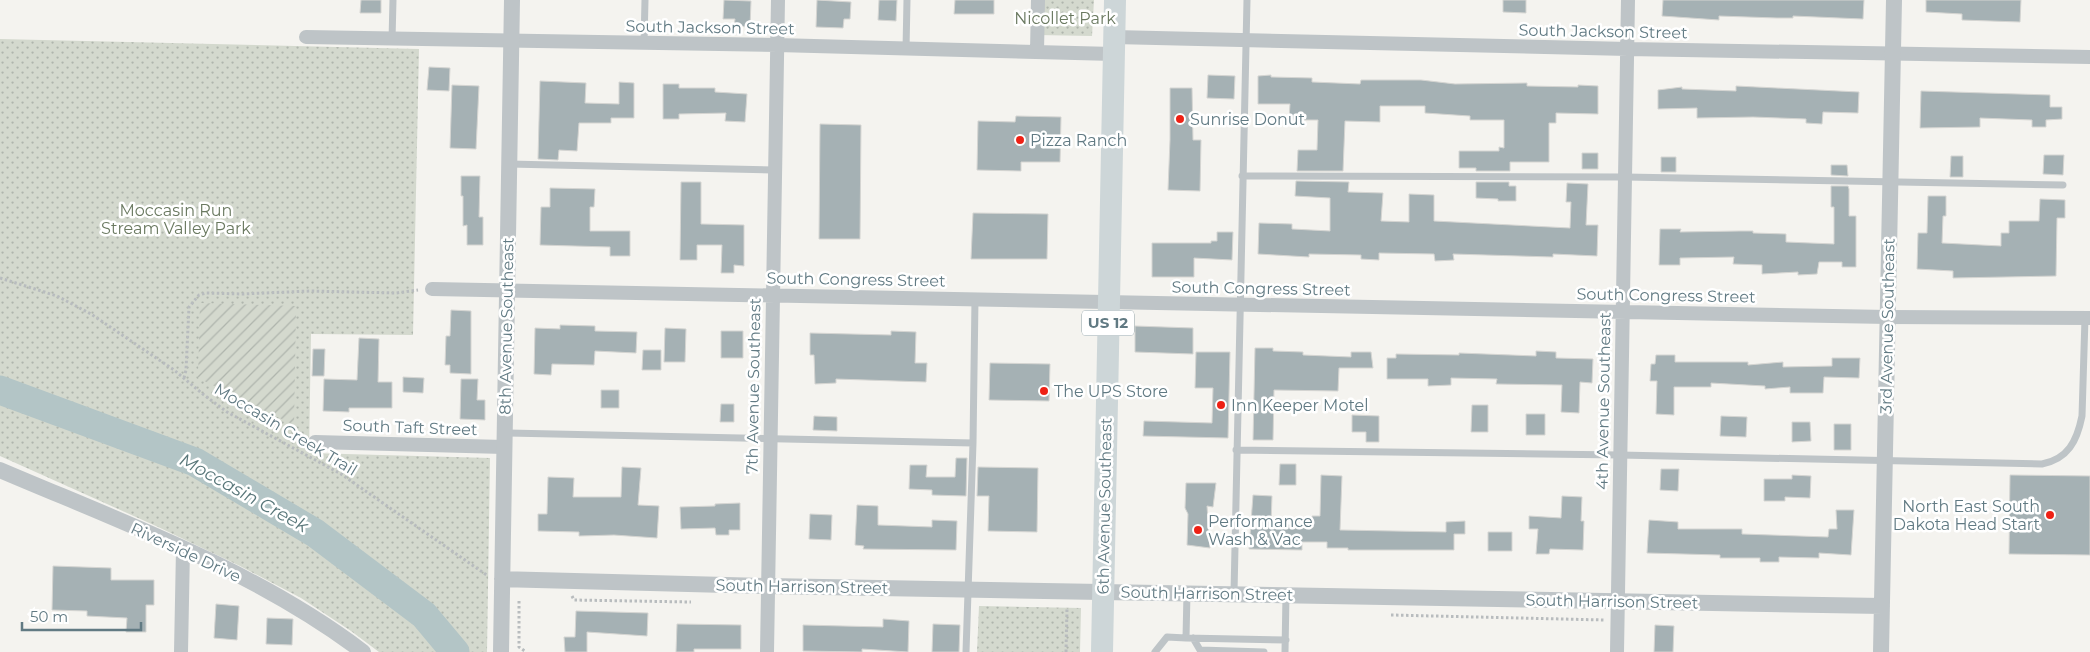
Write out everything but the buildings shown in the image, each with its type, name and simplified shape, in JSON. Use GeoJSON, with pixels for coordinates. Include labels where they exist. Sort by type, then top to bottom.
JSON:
{"type":"FeatureCollection","features":[{"type":"Feature","properties":{"kind":"highway","name":"6th Avenue Southeast"},"geometry":{"type":"LineString","coordinates":[[1102,652],[1115,0]]}},
{"type":"Feature","properties":{"kind":"street","name":"8th Avenue Southeast"},"geometry":{"type":"LineString","coordinates":[[501,651],[512,0]]}},
{"type":"Feature","properties":{"kind":"street","name":"7th Avenue Southeast"},"geometry":{"type":"LineString","coordinates":[[767,652],[778,0]]}},
{"type":"Feature","properties":{"kind":"street"},"geometry":{"type":"LineString","coordinates":[[1037,52],[1038,0]]}},
{"type":"Feature","properties":{"kind":"street","name":"4th Avenue Southeast"},"geometry":{"type":"LineString","coordinates":[[1617,652],[1628,0]]}},
{"type":"Feature","properties":{"kind":"street","name":"3rd Avenue Southeast"},"geometry":{"type":"LineString","coordinates":[[1882,652],[1894,0]]}},
{"type":"Feature","properties":{"kind":"street","name":"South Jackson Street"},"geometry":{"type":"LineString","coordinates":[[306,38],[777,45],[1037,52],[1114,46],[1246,41],[1628,50],[2090,57]]}},
{"type":"Feature","properties":{"kind":"street","name":"South Congress Street"},"geometry":{"type":"LineString","coordinates":[[432,289],[772,294],[1888,317],[2088,318]]}},
{"type":"Feature","properties":{"kind":"street","name":"South Taft Street"},"geometry":{"type":"LineString","coordinates":[[315,442],[504,440]]}},
{"type":"Feature","properties":{"kind":"street","name":"Riverside Drive"},"geometry":{"type":"LineString","coordinates":[[0,470],[183,549],[301,610],[363,652]]}},
{"type":"Feature","properties":{"kind":"street"},"geometry":{"type":"LineString","coordinates":[[181,652],[183,549]]}},
{"type":"Feature","properties":{"kind":"street","name":"South Harrison Street"},"geometry":{"type":"LineString","coordinates":[[502,582],[1187,592],[1882,606]]}},
{"type":"Feature","properties":{"kind":"lane"},"geometry":{"type":"LineString","coordinates":[[392,40],[393,0]]}},
{"type":"Feature","properties":{"kind":"lane"},"geometry":{"type":"LineString","coordinates":[[644,44],[645,0]]}},
{"type":"Feature","properties":{"kind":"lane"},"geometry":{"type":"LineString","coordinates":[[906,48],[907,0]]}},
{"type":"Feature","properties":{"kind":"lane"},"geometry":{"type":"LineString","coordinates":[[1234,593],[1247,0]]}},
{"type":"Feature","properties":{"kind":"lane"},"geometry":{"type":"LineString","coordinates":[[509,164],[774,170]]}},
{"type":"Feature","properties":{"kind":"lane"},"geometry":{"type":"LineString","coordinates":[[1242,176],[1625,178],[2062,185]]}},
{"type":"Feature","properties":{"kind":"lane"},"geometry":{"type":"LineString","coordinates":[[966,652],[973,443],[975,299]]}},
{"type":"Feature","properties":{"kind":"lane"},"geometry":{"type":"LineString","coordinates":[[1236,450],[1620,455],[1885,462],[2042,464],[2055,462],[2066,454],[2074,442],[2081,423],[2088,318]]}},
{"type":"Feature","properties":{"kind":"lane"},"geometry":{"type":"LineString","coordinates":[[504,440],[770,438],[973,443]]}},
{"type":"Feature","properties":{"kind":"lane"},"geometry":{"type":"LineString","coordinates":[[1187,592],[1189,638],[1200,650],[1264,652]]}},
{"type":"Feature","properties":{"kind":"lane"},"geometry":{"type":"LineString","coordinates":[[1286,594],[1286,652]]}},
{"type":"Feature","properties":{"kind":"lane"},"geometry":{"type":"LineString","coordinates":[[1155,652],[1167,638],[1286,640]]}},
{"type":"Feature","properties":{"kind":"path","name":"Moccasin Creek Trail"},"geometry":{"type":"LineString","coordinates":[[0,278],[57,296],[91,314],[184,378],[227,412],[341,474],[502,582]]}},
{"type":"Feature","properties":{"kind":"path"},"geometry":{"type":"LineString","coordinates":[[184,378],[189,307],[200,295],[206,293],[242,294],[310,291],[396,293],[432,289]]}},
{"type":"Feature","properties":{"kind":"path"},"geometry":{"type":"LineString","coordinates":[[1066,652],[1067,608]]}},
{"type":"Feature","properties":{"kind":"green space","name":"Nicollet Park"},"geometry":{"type":"Polygon","coordinates":[[[1038,0],[1094,0],[1092,36],[1037,35],[1038,0]]]}},
{"type":"Feature","properties":{"kind":"green space","name":"Moccasin Run Stream Valley Park"},"geometry":{"type":"Polygon","coordinates":[[[0,39],[419,49],[413,335],[311,334],[309,453],[490,458],[487,652],[379,652],[301,598],[240,566],[0,456],[0,39]]]}},
{"type":"Feature","properties":{"kind":"green space"},"geometry":{"type":"Polygon","coordinates":[[[200,303],[296,306],[294,425],[198,378],[200,303]]]}},
{"type":"Feature","properties":{"kind":"green space"},"geometry":{"type":"Polygon","coordinates":[[[979,606],[1081,608],[1080,652],[977,652],[979,606]]]}},
{"type":"Feature","properties":{"kind":"waterway","name":"Moccasin Creek"},"geometry":{"type":"LineString","coordinates":[[0,390],[195,462],[315,533],[424,615],[455,652]]}},
{"type":"Feature","properties":{"kind":"place","name":"Sunrise Donut"},"geometry":{"type":"Point","coordinates":[1180,119]}},
{"type":"Feature","properties":{"kind":"place","name":"Pizza Ranch"},"geometry":{"type":"Point","coordinates":[1020,140]}},
{"type":"Feature","properties":{"kind":"place","name":"The UPS Store"},"geometry":{"type":"Point","coordinates":[1044,391]}},
{"type":"Feature","properties":{"kind":"place","name":"Inn Keeper Motel"},"geometry":{"type":"Point","coordinates":[1221,405]}},
{"type":"Feature","properties":{"kind":"place","name":"North East South Dakota Head Start"},"geometry":{"type":"Point","coordinates":[2050,515]}},
{"type":"Feature","properties":{"kind":"place","name":"Performance Wash & Vac"},"geometry":{"type":"Point","coordinates":[1198,530]}}]}
